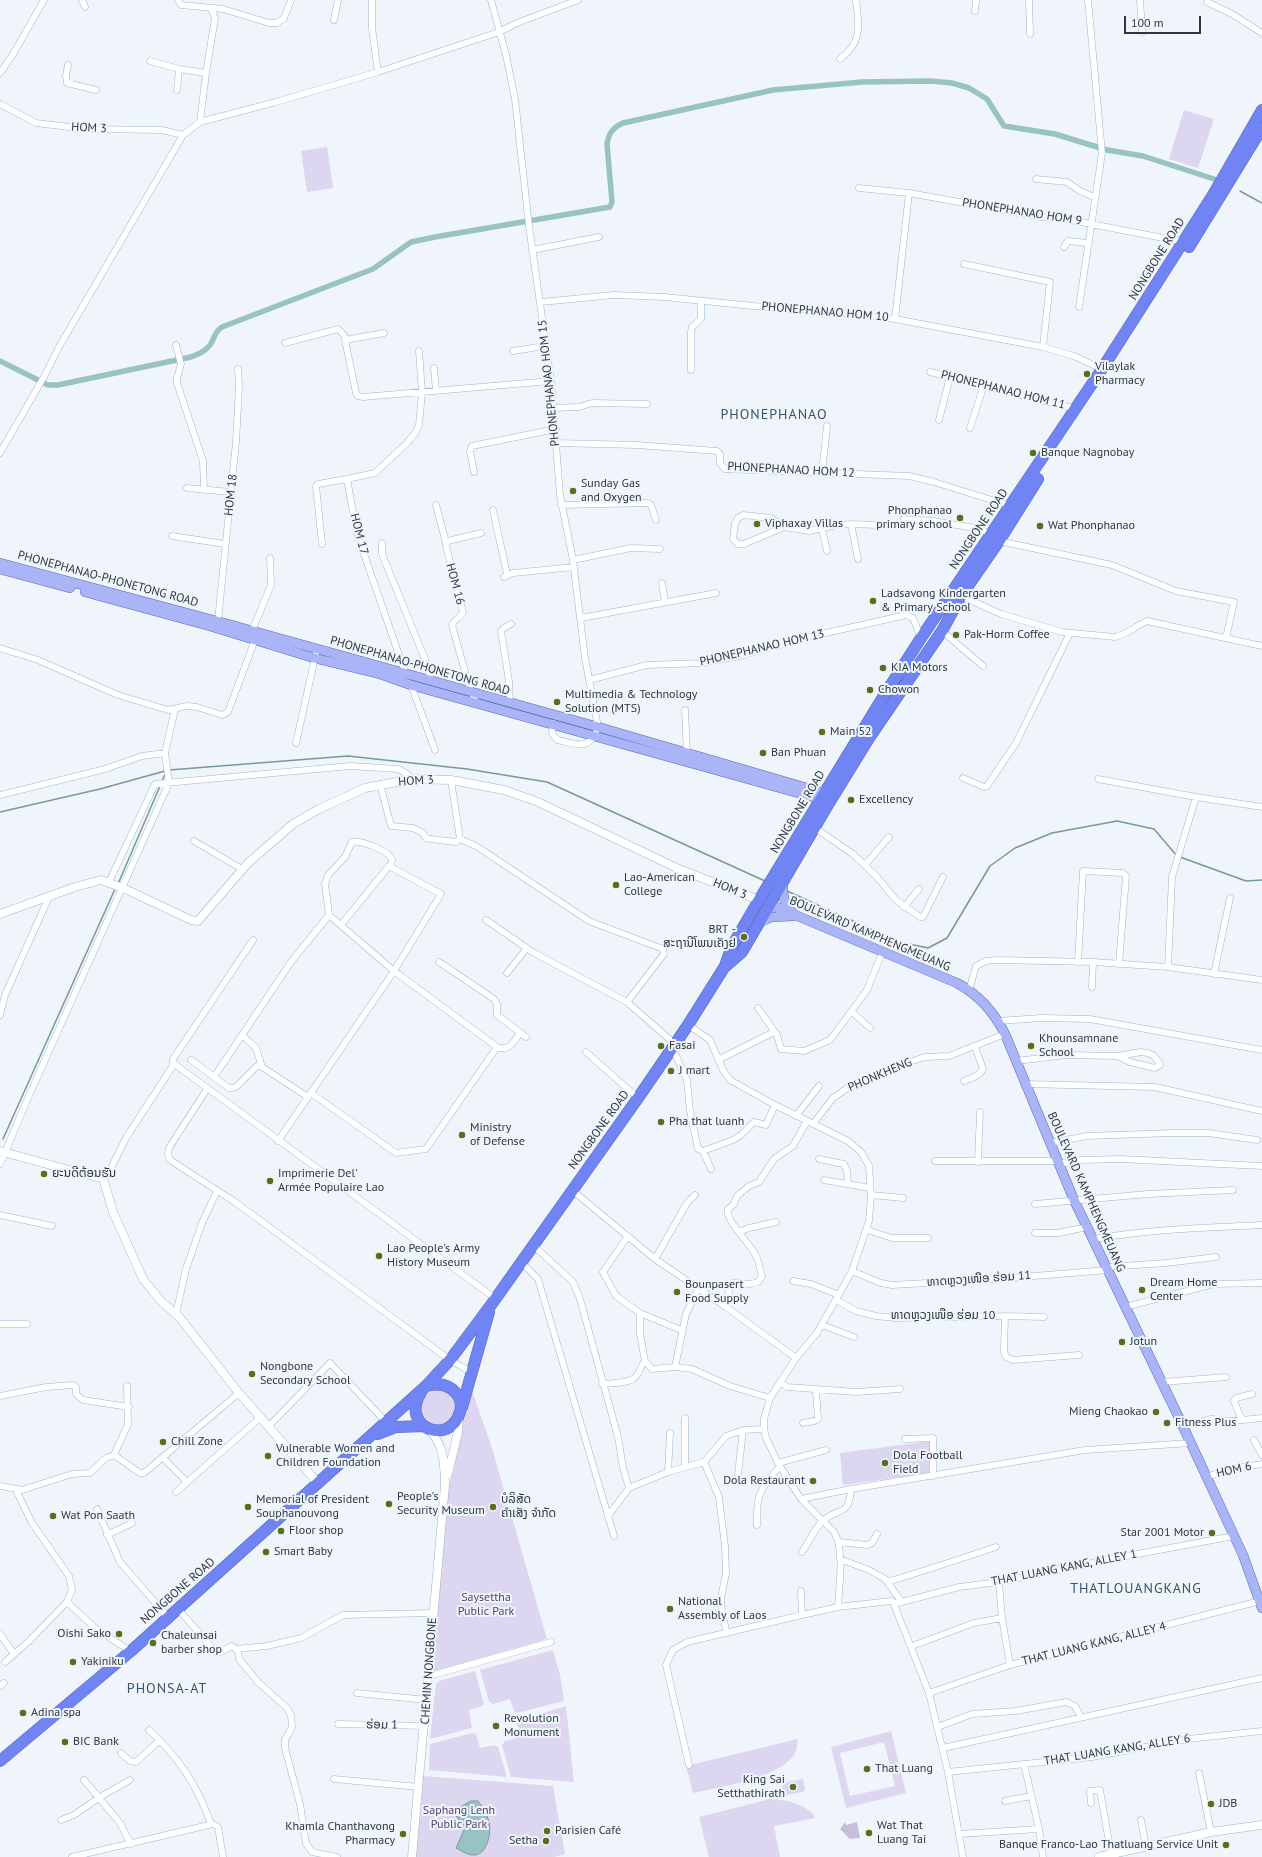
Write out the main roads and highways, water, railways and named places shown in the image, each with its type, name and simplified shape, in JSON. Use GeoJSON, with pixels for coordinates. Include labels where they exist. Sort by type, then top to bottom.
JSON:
{"type":"FeatureCollection","features":[{"type":"Feature","properties":{"kind":"highway","name":"NONGBONE ROAD"},"geometry":{"type":"LineString","coordinates":[[782,876],[815,828],[826,798],[870,738],[942,631],[995,538],[1011,506],[1076,409],[1184,242],[1262,110]]}},
{"type":"Feature","properties":{"kind":"highway","name":"NONGBONE ROAD"},"geometry":{"type":"LineString","coordinates":[[725,966],[742,952],[760,922],[770,898],[826,798],[921,638],[995,538],[1220,199],[1262,128]]}},
{"type":"Feature","properties":{"kind":"highway","name":"NONGBONE ROAD"},"geometry":{"type":"LineString","coordinates":[[426,1428],[417,1419],[415,1408],[416,1400],[450,1360],[493,1302],[638,1098],[674,1046],[725,966],[732,946],[770,898]]}},
{"type":"Feature","properties":{"kind":"highway","name":"NONGBONE ROAD"},"geometry":{"type":"LineString","coordinates":[[0,1755],[166,1614],[357,1443],[396,1427],[426,1428],[439,1431],[447,1429],[452,1425],[460,1413],[470,1372],[493,1302]]}},
{"type":"Feature","properties":{"kind":"highway","name":"NONGBONE ROAD"},"geometry":{"type":"LineString","coordinates":[[0,1761],[57,1714],[178,1609],[320,1484],[424,1389],[440,1384],[452,1388],[458,1396],[460,1413]]}},
{"type":"Feature","properties":{"kind":"main road","name":"PHONEPHANAO-PHONETONG ROAD"},"geometry":{"type":"LineString","coordinates":[[0,563],[218,621],[315,654],[472,692],[596,731],[826,798]]}},
{"type":"Feature","properties":{"kind":"main road","name":"PHONEPHANAO-PHONETONG ROAD"},"geometry":{"type":"LineString","coordinates":[[0,569],[255,634]]}},
{"type":"Feature","properties":{"kind":"main road","name":"PHONEPHANAO-PHONETONG ROAD"},"geometry":{"type":"LineString","coordinates":[[381,671],[411,685],[553,723],[596,731],[687,753],[826,798]]}},
{"type":"Feature","properties":{"kind":"main road"},"geometry":{"type":"LineString","coordinates":[[782,876],[782,889],[770,898],[797,917]]}},
{"type":"Feature","properties":{"kind":"main road","name":"BOULEVARD KAMPHENGMEUANG"},"geometry":{"type":"LineString","coordinates":[[770,898],[797,917],[969,990],[983,1002],[998,1021],[1005,1034],[1074,1200],[1191,1443],[1234,1536],[1261,1602]]}},
{"type":"Feature","properties":{"kind":"main road"},"geometry":{"type":"LineString","coordinates":[[760,922],[772,917],[797,917]]}},
{"type":"Feature","properties":{"kind":"water"},"geometry":{"type":"Polygon","coordinates":[[[471,1801],[478,1801],[488,1817],[490,1828],[489,1838],[485,1848],[478,1854],[473,1855],[456,1848],[465,1828],[453,1812],[471,1801]]]}},
{"type":"Feature","properties":{"kind":"waterway"},"geometry":{"type":"LineString","coordinates":[[0,361],[48,385],[58,385],[191,357],[206,349],[212,342],[216,333],[222,327],[373,269],[411,242],[610,207],[612,202],[607,144],[610,133],[617,127],[623,123],[773,90],[862,82],[930,81],[952,83],[969,88],[987,99],[1004,126],[1055,134],[1107,150],[1143,156],[1217,180]]}},
{"type":"Feature","properties":{"kind":"waterway"},"geometry":{"type":"LineString","coordinates":[[1240,191],[1262,203]]}},
{"type":"Feature","properties":{"kind":"waterway"},"geometry":{"type":"LineString","coordinates":[[169,770],[348,756],[467,769],[547,782],[765,881]]}},
{"type":"Feature","properties":{"kind":"waterway"},"geometry":{"type":"LineString","coordinates":[[0,812],[100,789],[165,771]]}},
{"type":"Feature","properties":{"kind":"waterway"},"geometry":{"type":"LineString","coordinates":[[162,781],[165,774]]}},
{"type":"Feature","properties":{"kind":"waterway"},"geometry":{"type":"LineString","coordinates":[[118,884],[160,786]]}},
{"type":"Feature","properties":{"kind":"waterway"},"geometry":{"type":"LineString","coordinates":[[787,891],[899,942],[928,948],[947,938],[990,866],[1015,848],[1052,833],[1117,821],[1154,829],[1177,856]]}},
{"type":"Feature","properties":{"kind":"waterway"},"geometry":{"type":"LineString","coordinates":[[1180,857],[1246,881],[1262,880]]}},
{"type":"Feature","properties":{"kind":"waterway"},"geometry":{"type":"LineString","coordinates":[[3,1139],[115,889]]}},
{"type":"Feature","properties":{"kind":"place","name":"Vilaylak Pharmacy"},"geometry":{"type":"Point","coordinates":[1087,374]}},
{"type":"Feature","properties":{"kind":"place","name":"Banque Nagnobay"},"geometry":{"type":"Point","coordinates":[1033,453]}},
{"type":"Feature","properties":{"kind":"place","name":"Sunday Gas and Oxygen"},"geometry":{"type":"Point","coordinates":[573,491]}},
{"type":"Feature","properties":{"kind":"place","name":"Phonphanao primary school"},"geometry":{"type":"Point","coordinates":[960,518]}},
{"type":"Feature","properties":{"kind":"place","name":"Viphaxay Villas"},"geometry":{"type":"Point","coordinates":[757,524]}},
{"type":"Feature","properties":{"kind":"place","name":"Wat Phonphanao"},"geometry":{"type":"Point","coordinates":[1040,526]}},
{"type":"Feature","properties":{"kind":"place","name":"Ladsavong Kindergarten & Primary School"},"geometry":{"type":"Point","coordinates":[873,601]}},
{"type":"Feature","properties":{"kind":"place","name":"Pak-Horm Coffee"},"geometry":{"type":"Point","coordinates":[956,635]}},
{"type":"Feature","properties":{"kind":"place","name":"KIA Motors"},"geometry":{"type":"Point","coordinates":[883,668]}},
{"type":"Feature","properties":{"kind":"place","name":"Chowon"},"geometry":{"type":"Point","coordinates":[870,690]}},
{"type":"Feature","properties":{"kind":"place","name":"Multimedia & Technology Solution (MTS)"},"geometry":{"type":"Point","coordinates":[557,702]}},
{"type":"Feature","properties":{"kind":"place","name":"Main 52"},"geometry":{"type":"Point","coordinates":[822,732]}},
{"type":"Feature","properties":{"kind":"place","name":"Ban Phuan"},"geometry":{"type":"Point","coordinates":[763,753]}},
{"type":"Feature","properties":{"kind":"place","name":"Excellency"},"geometry":{"type":"Point","coordinates":[851,800]}},
{"type":"Feature","properties":{"kind":"place","name":"Lao-American College"},"geometry":{"type":"Point","coordinates":[616,885]}},
{"type":"Feature","properties":{"kind":"place","name":"BRT - ສະຖານີໂພນເຄັງຢ"},"geometry":{"type":"Point","coordinates":[744,937]}},
{"type":"Feature","properties":{"kind":"place","name":"Fasai"},"geometry":{"type":"Point","coordinates":[661,1046]}},
{"type":"Feature","properties":{"kind":"place","name":"Khounsamnane School"},"geometry":{"type":"Point","coordinates":[1031,1046]}},
{"type":"Feature","properties":{"kind":"place","name":"J mart"},"geometry":{"type":"Point","coordinates":[671,1071]}},
{"type":"Feature","properties":{"kind":"place","name":"Pha that luanh"},"geometry":{"type":"Point","coordinates":[661,1122]}},
{"type":"Feature","properties":{"kind":"place","name":"Ministry of Defense"},"geometry":{"type":"Point","coordinates":[462,1135]}},
{"type":"Feature","properties":{"kind":"place","name":"ຍະນດີຕ້ອນຮັນ"},"geometry":{"type":"Point","coordinates":[44,1174]}},
{"type":"Feature","properties":{"kind":"place","name":"Imprimerie Del' Armée Populaire Lao"},"geometry":{"type":"Point","coordinates":[270,1181]}},
{"type":"Feature","properties":{"kind":"place","name":"Lao People's Army History Museum"},"geometry":{"type":"Point","coordinates":[379,1256]}},
{"type":"Feature","properties":{"kind":"place","name":"Dream Home Center"},"geometry":{"type":"Point","coordinates":[1142,1290]}},
{"type":"Feature","properties":{"kind":"place","name":"Bounpasert Food Supply"},"geometry":{"type":"Point","coordinates":[677,1292]}},
{"type":"Feature","properties":{"kind":"place","name":"Jotun"},"geometry":{"type":"Point","coordinates":[1122,1342]}},
{"type":"Feature","properties":{"kind":"place","name":"Nongbone Secondary School"},"geometry":{"type":"Point","coordinates":[252,1374]}},
{"type":"Feature","properties":{"kind":"place","name":"Mieng Chaokao"},"geometry":{"type":"Point","coordinates":[1156,1412]}},
{"type":"Feature","properties":{"kind":"place","name":"Fitness Plus"},"geometry":{"type":"Point","coordinates":[1167,1423]}},
{"type":"Feature","properties":{"kind":"place","name":"Chill Zone"},"geometry":{"type":"Point","coordinates":[163,1442]}},
{"type":"Feature","properties":{"kind":"place","name":"Vulnerable Women and Children Foundation"},"geometry":{"type":"Point","coordinates":[268,1456]}},
{"type":"Feature","properties":{"kind":"place","name":"Dola Football Field"},"geometry":{"type":"Point","coordinates":[885,1463]}},
{"type":"Feature","properties":{"kind":"place","name":"Dola Restaurant"},"geometry":{"type":"Point","coordinates":[813,1481]}},
{"type":"Feature","properties":{"kind":"place","name":"People's Security Museum"},"geometry":{"type":"Point","coordinates":[389,1504]}},
{"type":"Feature","properties":{"kind":"place","name":"Memorial of President Souphanouvong"},"geometry":{"type":"Point","coordinates":[248,1507]}},
{"type":"Feature","properties":{"kind":"place","name":"ບໍລິສັດ ຄຳເສັງ ຈຳກັດ"},"geometry":{"type":"Point","coordinates":[493,1507]}},
{"type":"Feature","properties":{"kind":"place","name":"Wat Pon Saath"},"geometry":{"type":"Point","coordinates":[53,1516]}},
{"type":"Feature","properties":{"kind":"place","name":"Floor shop"},"geometry":{"type":"Point","coordinates":[281,1531]}},
{"type":"Feature","properties":{"kind":"place","name":"Star 2001 Motor"},"geometry":{"type":"Point","coordinates":[1212,1533]}},
{"type":"Feature","properties":{"kind":"place","name":"Smart Baby"},"geometry":{"type":"Point","coordinates":[266,1552]}},
{"type":"Feature","properties":{"kind":"place","name":"National Assembly of Laos"},"geometry":{"type":"Point","coordinates":[670,1609]}},
{"type":"Feature","properties":{"kind":"place","name":"Oishi Sako"},"geometry":{"type":"Point","coordinates":[119,1634]}},
{"type":"Feature","properties":{"kind":"place","name":"Chaleunsai barber shop"},"geometry":{"type":"Point","coordinates":[153,1643]}},
{"type":"Feature","properties":{"kind":"place","name":"Yakiniku"},"geometry":{"type":"Point","coordinates":[73,1662]}},
{"type":"Feature","properties":{"kind":"place","name":"Adina spa"},"geometry":{"type":"Point","coordinates":[23,1713]}},
{"type":"Feature","properties":{"kind":"place","name":"Revolution Monument"},"geometry":{"type":"Point","coordinates":[496,1726]}},
{"type":"Feature","properties":{"kind":"place","name":"BIC Bank"},"geometry":{"type":"Point","coordinates":[65,1742]}},
{"type":"Feature","properties":{"kind":"place","name":"That Luang"},"geometry":{"type":"Point","coordinates":[867,1769]}},
{"type":"Feature","properties":{"kind":"place","name":"King Sai Setthathirath"},"geometry":{"type":"Point","coordinates":[793,1787]}},
{"type":"Feature","properties":{"kind":"place","name":"JDB"},"geometry":{"type":"Point","coordinates":[1211,1804]}},
{"type":"Feature","properties":{"kind":"place","name":"Parisien Café"},"geometry":{"type":"Point","coordinates":[547,1831]}},
{"type":"Feature","properties":{"kind":"place","name":"Wat That Luang Tai"},"geometry":{"type":"Point","coordinates":[869,1833]}},
{"type":"Feature","properties":{"kind":"place","name":"Khamla Chanthavong Pharmacy"},"geometry":{"type":"Point","coordinates":[403,1834]}},
{"type":"Feature","properties":{"kind":"place","name":"Setha"},"geometry":{"type":"Point","coordinates":[546,1841]}},
{"type":"Feature","properties":{"kind":"place","name":"Banque Franco-Lao Thatluang Service Unit"},"geometry":{"type":"Point","coordinates":[1226,1845]}},
{"type":"Feature","properties":{"kind":"district","name":"PHONEPHANAO"},"geometry":{"type":"Point","coordinates":[774,415]}},
{"type":"Feature","properties":{"kind":"district","name":"THATLOUANGKANG"},"geometry":{"type":"Point","coordinates":[1136,1589]}},
{"type":"Feature","properties":{"kind":"district","name":"PHONSA-AT"},"geometry":{"type":"Point","coordinates":[167,1689]}},
{"type":"Feature","properties":{"kind":"park label","name":"Saysettha Public Park"},"geometry":{"type":"Point","coordinates":[486,1605]}},
{"type":"Feature","properties":{"kind":"park label","name":"Saphang Lenh Public Park"},"geometry":{"type":"Point","coordinates":[459,1818]}}]}
